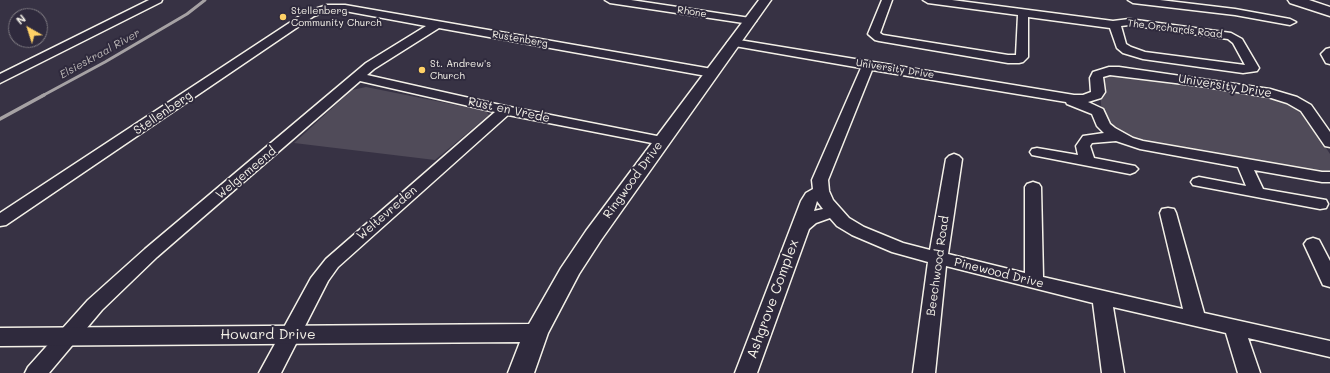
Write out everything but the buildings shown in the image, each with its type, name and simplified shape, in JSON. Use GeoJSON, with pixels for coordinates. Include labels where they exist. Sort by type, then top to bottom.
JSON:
{"type":"FeatureCollection","features":[{"type":"Feature","properties":{"kind":"main road"},"geometry":{"type":"LineString","coordinates":[[1296,0],[1330,12]]}},
{"type":"Feature","properties":{"kind":"street"},"geometry":{"type":"LineString","coordinates":[[0,79],[157,0]]}},
{"type":"Feature","properties":{"kind":"street","name":"Rhone"},"geometry":{"type":"LineString","coordinates":[[610,0],[750,21]]}},
{"type":"Feature","properties":{"kind":"street","name":"Ringwood Drive"},"geometry":{"type":"LineString","coordinates":[[521,373],[536,334],[569,273],[593,236],[765,0]]}},
{"type":"Feature","properties":{"kind":"street"},"geometry":{"type":"LineString","coordinates":[[887,0],[874,34],[876,36],[885,40],[1008,59],[1019,59],[1022,56],[1023,13]]}},
{"type":"Feature","properties":{"kind":"street","name":"The Orchards Road"},"geometry":{"type":"LineString","coordinates":[[928,0],[1115,25],[1129,22],[1231,36],[1238,41],[1253,68],[1196,71],[1126,50],[1121,46],[1115,25]]}},
{"type":"Feature","properties":{"kind":"street"},"geometry":{"type":"LineString","coordinates":[[1133,0],[1278,18],[1290,22]]}},
{"type":"Feature","properties":{"kind":"street"},"geometry":{"type":"LineString","coordinates":[[1220,0],[1231,4],[1235,12]]}},
{"type":"Feature","properties":{"kind":"street","name":"Rustenberg"},"geometry":{"type":"LineString","coordinates":[[327,8],[345,8],[712,73]]}},
{"type":"Feature","properties":{"kind":"street","name":"Stellenberg"},"geometry":{"type":"LineString","coordinates":[[0,221],[310,14],[327,8]]}},
{"type":"Feature","properties":{"kind":"street","name":"Welgemeend"},"geometry":{"type":"LineString","coordinates":[[36,373],[95,305],[146,257],[370,66],[437,24]]}},
{"type":"Feature","properties":{"kind":"street","name":"University Drive"},"geometry":{"type":"LineString","coordinates":[[733,43],[1057,97],[1084,99],[1096,95]]}},
{"type":"Feature","properties":{"kind":"street"},"geometry":{"type":"LineString","coordinates":[[941,77],[946,50]]}},
{"type":"Feature","properties":{"kind":"street"},"geometry":{"type":"LineString","coordinates":[[1330,52],[1327,54],[1330,60]]}},
{"type":"Feature","properties":{"kind":"street"},"geometry":{"type":"LineString","coordinates":[[821,191],[820,180],[824,169],[868,65]]}},
{"type":"Feature","properties":{"kind":"street","name":"University Drive"},"geometry":{"type":"LineString","coordinates":[[1098,112],[1100,108],[1099,100],[1096,95],[1098,92],[1096,78],[1097,74],[1109,71],[1196,71],[1292,100],[1306,108],[1329,140]]}},
{"type":"Feature","properties":{"kind":"street","name":"Rust en Vrede"},"geometry":{"type":"LineString","coordinates":[[357,77],[505,110],[662,141]]}},
{"type":"Feature","properties":{"kind":"street","name":"University Drive"},"geometry":{"type":"LineString","coordinates":[[1057,97],[1084,105],[1098,112],[1104,126],[1118,136],[1140,145],[1322,178],[1330,177]]}},
{"type":"Feature","properties":{"kind":"street","name":"Weltevreden"},"geometry":{"type":"LineString","coordinates":[[270,373],[320,278],[332,263],[505,110]]}},
{"type":"Feature","properties":{"kind":"street"},"geometry":{"type":"LineString","coordinates":[[1087,162],[1083,146],[1084,143],[1088,140],[1118,136]]}},
{"type":"Feature","properties":{"kind":"street"},"geometry":{"type":"LineString","coordinates":[[1037,152],[1130,170]]}},
{"type":"Feature","properties":{"kind":"street","name":"Beechwood Road"},"geometry":{"type":"LineString","coordinates":[[924,373],[938,258],[954,159]]}},
{"type":"Feature","properties":{"kind":"street"},"geometry":{"type":"LineString","coordinates":[[1244,164],[1257,193]]}},
{"type":"Feature","properties":{"kind":"street"},"geometry":{"type":"LineString","coordinates":[[1199,182],[1320,204]]}},
{"type":"Feature","properties":{"kind":"street"},"geometry":{"type":"LineString","coordinates":[[1033,187],[1034,281]]}},
{"type":"Feature","properties":{"kind":"street","name":"Pinewood Drive"},"geometry":{"type":"LineString","coordinates":[[821,191],[833,212],[843,222],[879,241],[938,258],[1102,298],[1330,349]]}},
{"type":"Feature","properties":{"kind":"street","name":"Ashgrove Complex"},"geometry":{"type":"LineString","coordinates":[[746,373],[809,201],[812,196],[821,191]]}},
{"type":"Feature","properties":{"kind":"street","name":"Ashgrove Complex"},"geometry":{"type":"LineString","coordinates":[[801,226],[814,217],[833,212]]}},
{"type":"Feature","properties":{"kind":"street"},"geometry":{"type":"LineString","coordinates":[[1168,213],[1195,318]]}},
{"type":"Feature","properties":{"kind":"street"},"geometry":{"type":"LineString","coordinates":[[1313,244],[1330,280]]}},
{"type":"Feature","properties":{"kind":"street"},"geometry":{"type":"LineString","coordinates":[[1102,298],[1113,373]]}},
{"type":"Feature","properties":{"kind":"street"},"geometry":{"type":"LineString","coordinates":[[1234,327],[1249,373]]}},
{"type":"Feature","properties":{"kind":"street","name":"Howard Drive"},"geometry":{"type":"LineString","coordinates":[[0,337],[536,334]]}},
{"type":"Feature","properties":{"kind":"shaded area"},"geometry":{"type":"Polygon","coordinates":[[[1102,73],[1268,94],[1300,108],[1330,154],[1330,172],[1321,173],[1142,143],[1114,131],[1102,113],[1100,94],[1102,73]]]}},
{"type":"Feature","properties":{"kind":"shaded area"},"geometry":{"type":"Polygon","coordinates":[[[366,87],[486,111],[489,115],[435,160],[294,143],[352,90],[366,87]]]}},
{"type":"Feature","properties":{"kind":"waterway","name":"Elsieskraal River"},"geometry":{"type":"LineString","coordinates":[[42,96],[105,62],[187,14],[205,0]]}},
{"type":"Feature","properties":{"kind":"waterway","name":"Elsieskraal River"},"geometry":{"type":"LineString","coordinates":[[0,119],[44,95]]}},
{"type":"Feature","properties":{"kind":"place","name":"Stellenberg Community Church"},"geometry":{"type":"Point","coordinates":[283,17]}},
{"type":"Feature","properties":{"kind":"place","name":"St. Andrew's Church"},"geometry":{"type":"Point","coordinates":[422,70]}}]}
